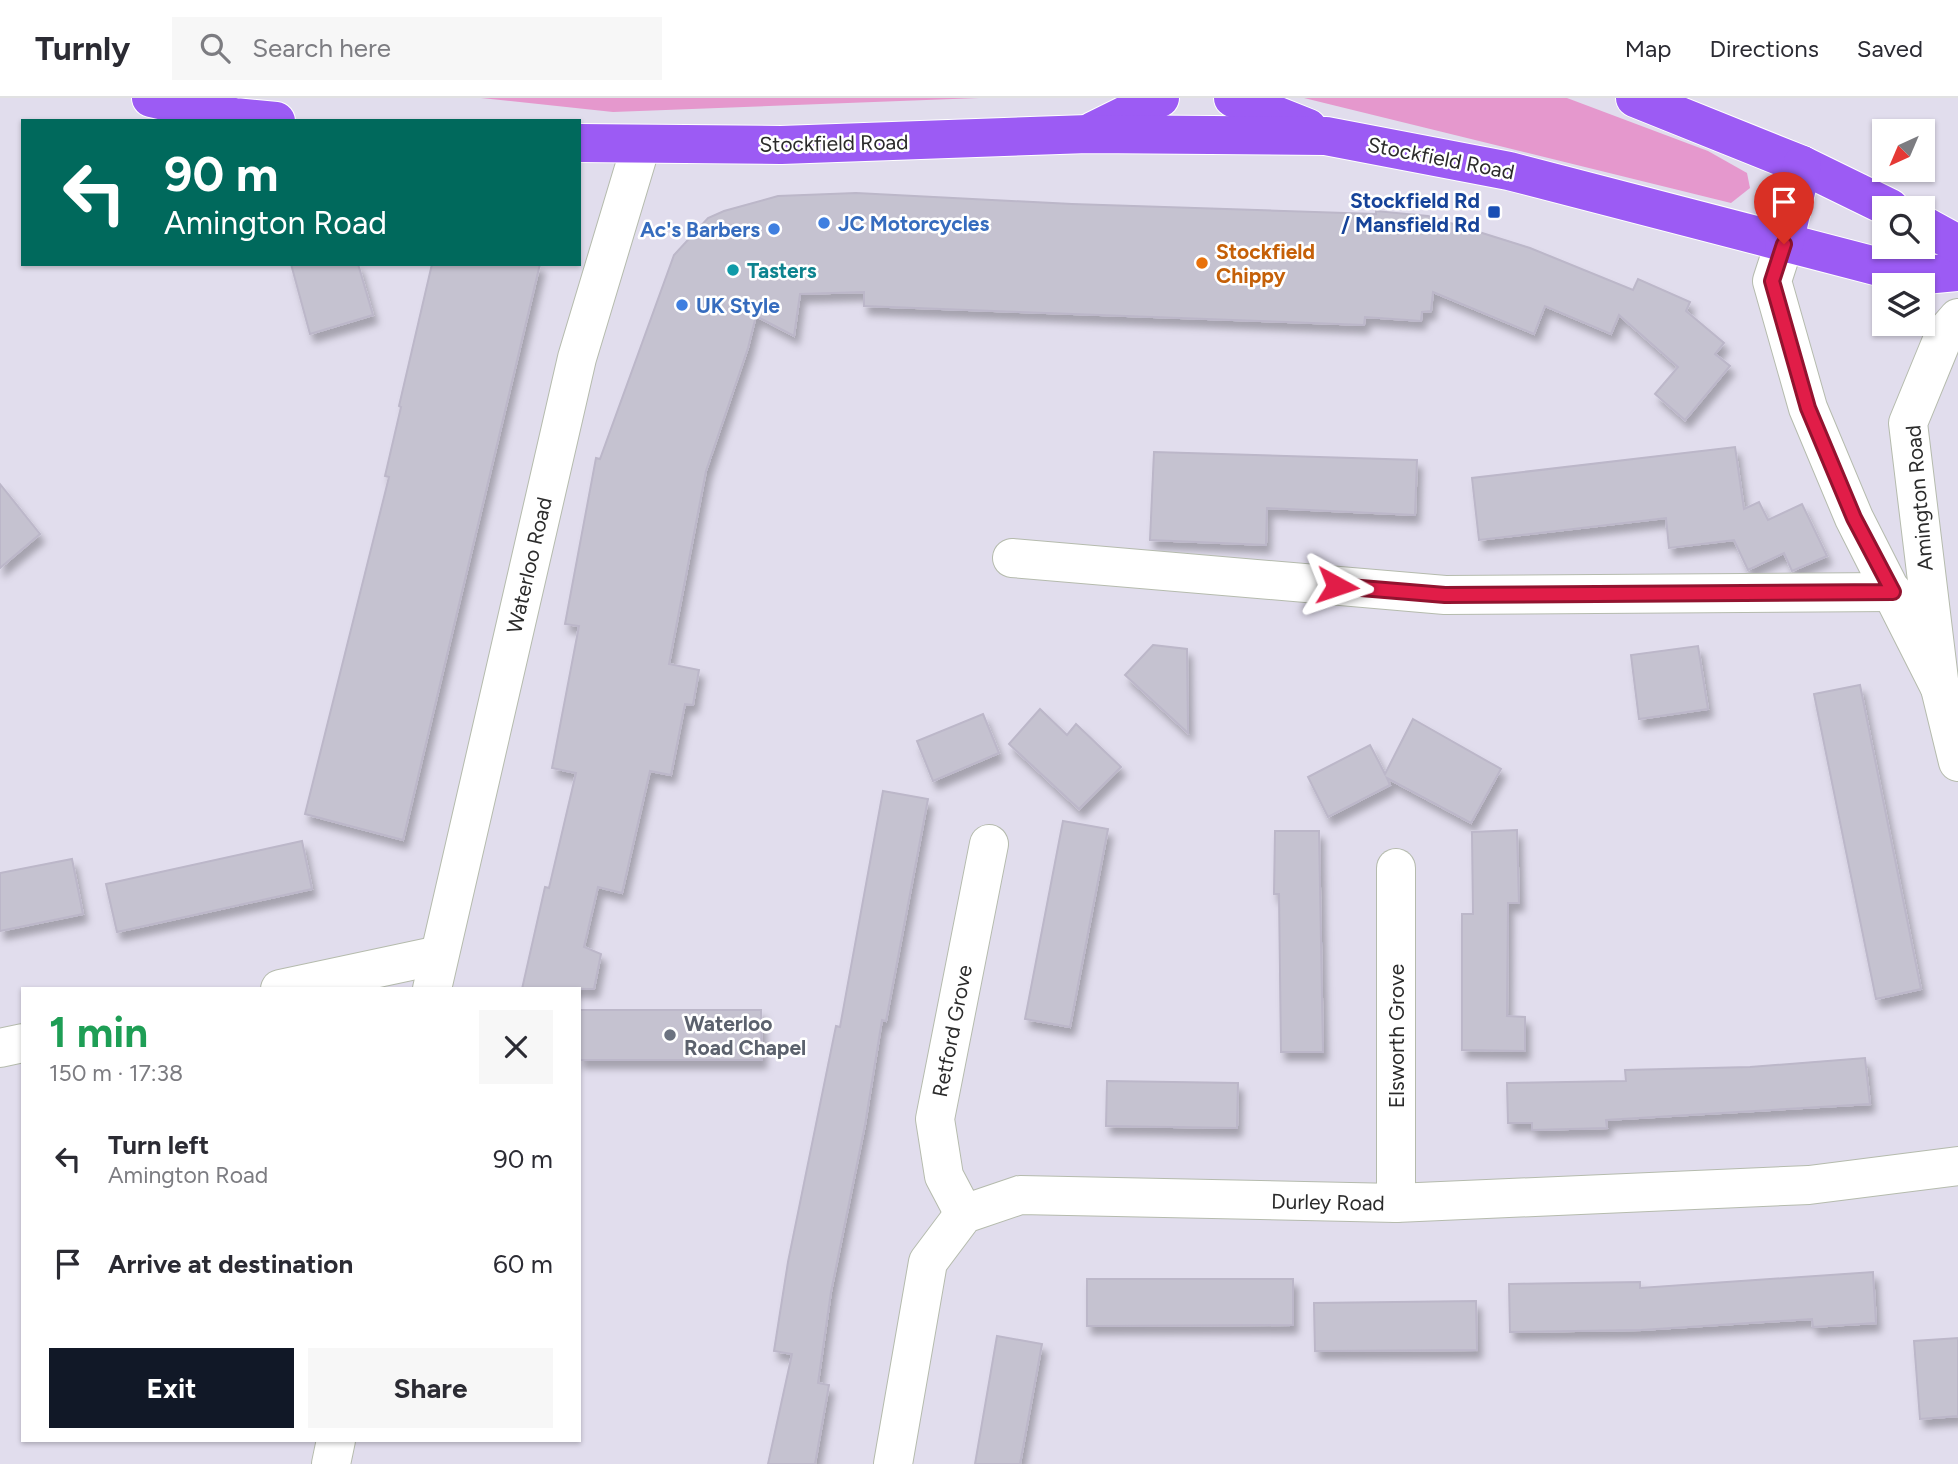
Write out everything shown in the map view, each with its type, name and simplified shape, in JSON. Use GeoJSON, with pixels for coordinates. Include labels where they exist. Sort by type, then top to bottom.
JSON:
{"type":"FeatureCollection","features":[{"type":"Feature","properties":{"kind":"main road"},"geometry":{"type":"LineString","coordinates":[[151,98],[234,117],[255,119]]}},
{"type":"Feature","properties":{"kind":"main road","name":"Stockfield Road"},"geometry":{"type":"LineString","coordinates":[[1088,134],[1160,98]]}},
{"type":"Feature","properties":{"kind":"main road"},"geometry":{"type":"LineString","coordinates":[[1233,98],[1326,136]]}},
{"type":"Feature","properties":{"kind":"main road"},"geometry":{"type":"LineString","coordinates":[[1635,98],[1802,165],[1872,199]]}},
{"type":"Feature","properties":{"kind":"main road","name":"Stockfield Road"},"geometry":{"type":"LineString","coordinates":[[581,143],[641,145],[927,141],[1088,134],[1326,136],[1508,171],[1914,276],[1958,272]]}},
{"type":"Feature","properties":{"kind":"main road"},"geometry":{"type":"LineString","coordinates":[[1784,244],[1802,165]]}},
{"type":"Feature","properties":{"kind":"main road"},"geometry":{"type":"LineString","coordinates":[[1935,232],[1958,244]]}},
{"type":"Feature","properties":{"kind":"street","name":"Waterloo Road"},"geometry":{"type":"LineString","coordinates":[[436,972],[577,358],[641,145]]}},
{"type":"Feature","properties":{"kind":"street","name":"Amington Road"},"geometry":{"type":"LineString","coordinates":[[1784,244],[1772,281],[1808,408],[1854,518],[1940,688]]}},
{"type":"Feature","properties":{"kind":"street","name":"Amington Road"},"geometry":{"type":"LineString","coordinates":[[1958,318],[1945,333],[1908,423],[1940,688],[1958,762]]}},
{"type":"Feature","properties":{"kind":"street"},"geometry":{"type":"LineString","coordinates":[[1012,558],[1445,595],[1893,592]]}},
{"type":"Feature","properties":{"kind":"street","name":"Retford Grove"},"geometry":{"type":"LineString","coordinates":[[964,1214],[944,1176],[935,1119],[989,844]]}},
{"type":"Feature","properties":{"kind":"street","name":"Elsworth Grove"},"geometry":{"type":"LineString","coordinates":[[1395,868],[1396,1203]]}},
{"type":"Feature","properties":{"kind":"street"},"geometry":{"type":"LineString","coordinates":[[299,987],[436,972]]}},
{"type":"Feature","properties":{"kind":"street"},"geometry":{"type":"LineString","coordinates":[[0,1048],[21,1043]]}},
{"type":"Feature","properties":{"kind":"street","name":"Durley Road"},"geometry":{"type":"LineString","coordinates":[[964,1214],[1020,1195],[1396,1203],[1810,1185],[1958,1166]]}},
{"type":"Feature","properties":{"kind":"street"},"geometry":{"type":"LineString","coordinates":[[893,1464],[928,1262],[964,1214]]}},
{"type":"Feature","properties":{"kind":"street"},"geometry":{"type":"LineString","coordinates":[[331,1464],[336,1442]]}},
{"type":"Feature","properties":{"kind":"shaded area"},"geometry":{"type":"Polygon","coordinates":[[[481,98],[979,98],[613,112],[481,98]]]}},
{"type":"Feature","properties":{"kind":"shaded area"},"geometry":{"type":"Polygon","coordinates":[[[1304,98],[1567,98],[1708,151],[1747,173],[1750,188],[1731,203],[1304,98]]]}},
{"type":"Feature","properties":{"kind":"building"},"geometry":{"type":"Polygon","coordinates":[[[856,193],[1072,204],[1376,214],[1376,211],[1428,216],[1530,248],[1633,290],[1638,279],[1690,302],[1686,311],[1724,343],[1715,354],[1730,366],[1685,420],[1655,394],[1678,367],[1619,315],[1611,334],[1545,306],[1534,334],[1433,292],[1431,311],[1422,312],[1421,321],[1365,317],[1364,325],[864,306],[864,292],[800,294],[794,336],[756,316],[748,348],[706,471],[669,664],[699,670],[693,705],[685,704],[671,775],[650,771],[622,893],[598,887],[584,947],[601,954],[594,989],[522,987],[545,887],[549,888],[576,773],[552,768],[579,626],[565,624],[596,458],[600,459],[674,255],[708,218],[778,196],[856,193]]]}},
{"type":"Feature","properties":{"kind":"building"},"geometry":{"type":"Polygon","coordinates":[[[292,266],[359,266],[373,315],[310,334],[292,266]]]}},
{"type":"Feature","properties":{"kind":"building"},"geometry":{"type":"Polygon","coordinates":[[[432,266],[540,266],[403,840],[305,814],[389,477],[385,476],[401,407],[399,406],[432,266]]]}},
{"type":"Feature","properties":{"kind":"building"},"geometry":{"type":"Polygon","coordinates":[[[1735,447],[1744,509],[1759,502],[1768,520],[1802,504],[1827,556],[1792,571],[1784,553],[1748,570],[1734,540],[1669,548],[1666,518],[1479,540],[1472,478],[1735,447]]]}},
{"type":"Feature","properties":{"kind":"building"},"geometry":{"type":"Polygon","coordinates":[[[1154,452],[1417,460],[1415,515],[1267,508],[1266,545],[1150,540],[1154,452]]]}},
{"type":"Feature","properties":{"kind":"building"},"geometry":{"type":"Polygon","coordinates":[[[0,484],[40,534],[0,568],[0,484]]]}},
{"type":"Feature","properties":{"kind":"building"},"geometry":{"type":"Polygon","coordinates":[[[1153,645],[1187,649],[1188,733],[1125,675],[1153,645]]]}},
{"type":"Feature","properties":{"kind":"building"},"geometry":{"type":"Polygon","coordinates":[[[1698,646],[1708,709],[1639,719],[1631,655],[1698,646]]]}},
{"type":"Feature","properties":{"kind":"building"},"geometry":{"type":"Polygon","coordinates":[[[1860,685],[1921,989],[1876,999],[1814,694],[1860,685]]]}},
{"type":"Feature","properties":{"kind":"building"},"geometry":{"type":"Polygon","coordinates":[[[1040,709],[1067,735],[1076,724],[1121,767],[1079,809],[1009,744],[1040,709]]]}},
{"type":"Feature","properties":{"kind":"building"},"geometry":{"type":"Polygon","coordinates":[[[983,714],[999,753],[933,781],[917,741],[983,714]]]}},
{"type":"Feature","properties":{"kind":"building"},"geometry":{"type":"Polygon","coordinates":[[[1413,719],[1501,769],[1471,823],[1387,778],[1390,785],[1328,817],[1308,777],[1370,745],[1385,774],[1413,719]]]}},
{"type":"Feature","properties":{"kind":"building"},"geometry":{"type":"Polygon","coordinates":[[[883,791],[928,799],[886,1021],[882,1020],[865,1125],[831,1292],[818,1383],[829,1385],[815,1464],[768,1464],[792,1354],[774,1351],[788,1262],[836,1026],[840,1027],[883,791]]]}},
{"type":"Feature","properties":{"kind":"building"},"geometry":{"type":"Polygon","coordinates":[[[1063,821],[1108,829],[1070,1027],[1025,1019],[1063,821]]]}},
{"type":"Feature","properties":{"kind":"building"},"geometry":{"type":"Polygon","coordinates":[[[1517,830],[1519,903],[1508,903],[1507,1016],[1525,1017],[1525,1051],[1462,1050],[1462,914],[1473,914],[1472,832],[1517,830]]]}},
{"type":"Feature","properties":{"kind":"building"},"geometry":{"type":"Polygon","coordinates":[[[1275,831],[1319,831],[1323,1052],[1281,1052],[1279,894],[1274,894],[1275,831]]]}},
{"type":"Feature","properties":{"kind":"building"},"geometry":{"type":"Polygon","coordinates":[[[302,841],[312,889],[117,932],[106,884],[302,841]]]}},
{"type":"Feature","properties":{"kind":"building"},"geometry":{"type":"Polygon","coordinates":[[[72,859],[83,914],[0,931],[0,873],[72,859]]]}},
{"type":"Feature","properties":{"kind":"building","name":"Waterloo Road Chapel"},"geometry":{"type":"Polygon","coordinates":[[[581,1010],[761,1010],[762,1060],[581,1060],[581,1010]]]}},
{"type":"Feature","properties":{"kind":"building"},"geometry":{"type":"Polygon","coordinates":[[[1865,1058],[1870,1104],[1606,1120],[1607,1128],[1532,1130],[1532,1123],[1508,1123],[1507,1083],[1626,1081],[1625,1070],[1750,1067],[1865,1058]]]}},
{"type":"Feature","properties":{"kind":"building"},"geometry":{"type":"Polygon","coordinates":[[[1107,1081],[1238,1083],[1237,1128],[1106,1126],[1107,1081]]]}},
{"type":"Feature","properties":{"kind":"building"},"geometry":{"type":"Polygon","coordinates":[[[1873,1272],[1876,1323],[1813,1327],[1812,1319],[1641,1330],[1510,1332],[1509,1284],[1640,1282],[1640,1288],[1873,1272]]]}},
{"type":"Feature","properties":{"kind":"building"},"geometry":{"type":"Polygon","coordinates":[[[1087,1279],[1293,1279],[1293,1325],[1087,1326],[1087,1279]]]}},
{"type":"Feature","properties":{"kind":"building"},"geometry":{"type":"Polygon","coordinates":[[[1476,1301],[1477,1350],[1315,1351],[1314,1303],[1476,1301]]]}},
{"type":"Feature","properties":{"kind":"building"},"geometry":{"type":"Polygon","coordinates":[[[997,1336],[1042,1344],[1020,1464],[975,1464],[997,1336]]]}},
{"type":"Feature","properties":{"kind":"building"},"geometry":{"type":"Polygon","coordinates":[[[1958,1338],[1958,1416],[1920,1419],[1914,1341],[1958,1338]]]}},
{"type":"Feature","properties":{"kind":"place","name":"Stockfield Rd / Mansfield Rd"},"geometry":{"type":"Point","coordinates":[1494,212]}},
{"type":"Feature","properties":{"kind":"place","name":"JC Motorcycles"},"geometry":{"type":"Point","coordinates":[824,223]}},
{"type":"Feature","properties":{"kind":"place","name":"Ac's Barbers"},"geometry":{"type":"Point","coordinates":[774,229]}},
{"type":"Feature","properties":{"kind":"place","name":"Stockfield Chippy"},"geometry":{"type":"Point","coordinates":[1202,263]}},
{"type":"Feature","properties":{"kind":"place","name":"Tasters"},"geometry":{"type":"Point","coordinates":[733,270]}},
{"type":"Feature","properties":{"kind":"place","name":"UK Style"},"geometry":{"type":"Point","coordinates":[682,305]}},
{"type":"Feature","properties":{"kind":"place","name":"Waterloo Road Chapel"},"geometry":{"type":"Point","coordinates":[670,1035]}},
{"type":"Feature","properties":{"kind":"route"},"geometry":{"type":"LineString","coordinates":[[1337,586],[1445,595],[1893,592],[1854,518],[1808,408],[1772,281],[1784,244]]}}]}
